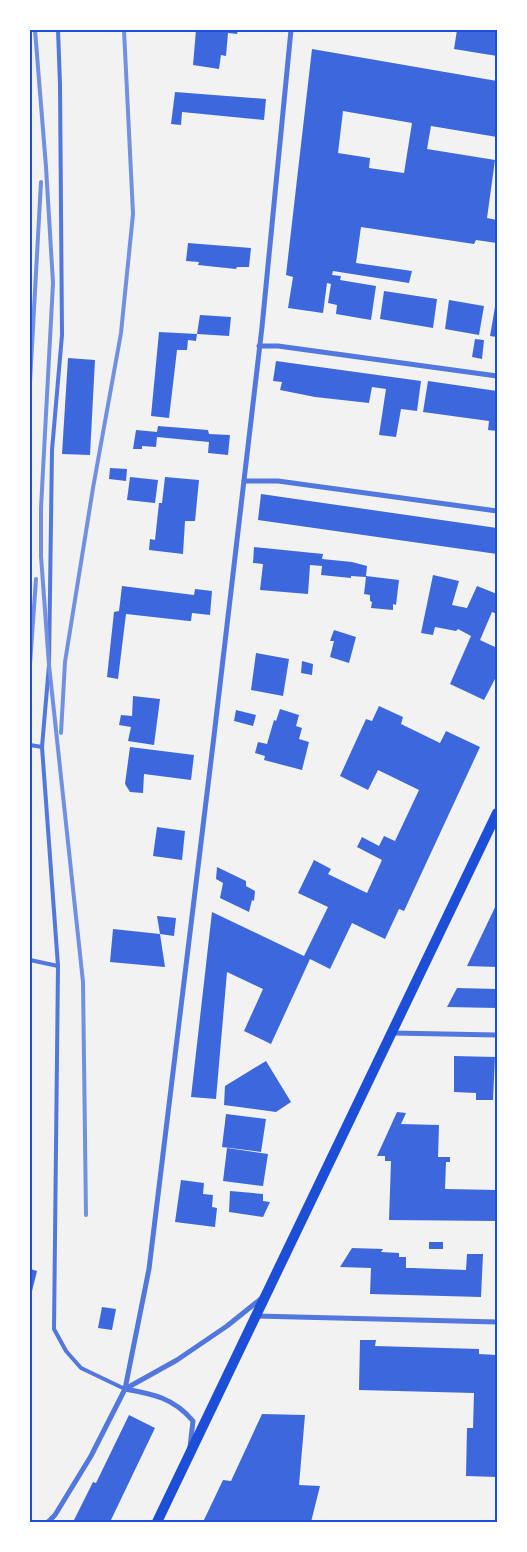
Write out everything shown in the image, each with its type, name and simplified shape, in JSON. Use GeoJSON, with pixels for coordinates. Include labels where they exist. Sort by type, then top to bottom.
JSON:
{"type":"FeatureCollection","features":[{"type":"Feature","properties":{"kind":"main road"},"geometry":{"type":"LineString","coordinates":[[157,1522],[497,813]]}},
{"type":"Feature","properties":{"kind":"street"},"geometry":{"type":"LineString","coordinates":[[48,1522],[55,1515],[91,1456],[125,1389],[149,1269],[262,327],[291,30]]}},
{"type":"Feature","properties":{"kind":"street"},"geometry":{"type":"LineString","coordinates":[[259,346],[278,346],[497,376]]}},
{"type":"Feature","properties":{"kind":"street"},"geometry":{"type":"LineString","coordinates":[[244,481],[278,482],[497,511]]}},
{"type":"Feature","properties":{"kind":"street"},"geometry":{"type":"LineString","coordinates":[[392,1033],[497,1035]]}},
{"type":"Feature","properties":{"kind":"street"},"geometry":{"type":"LineString","coordinates":[[125,1389],[177,1360],[226,1326],[268,1293]]}},
{"type":"Feature","properties":{"kind":"street"},"geometry":{"type":"LineString","coordinates":[[256,1316],[497,1322]]}},
{"type":"Feature","properties":{"kind":"street"},"geometry":{"type":"LineString","coordinates":[[125,1389],[158,1395],[184,1410],[193,1421],[190,1454]]}},
{"type":"Feature","properties":{"kind":"lane"},"geometry":{"type":"LineString","coordinates":[[58,30],[62,334],[52,450],[48,665],[42,746],[58,966],[54,1329],[66,1351],[81,1368],[125,1389]]}},
{"type":"Feature","properties":{"kind":"lane"},"geometry":{"type":"LineString","coordinates":[[30,745],[42,746]]}},
{"type":"Feature","properties":{"kind":"lane"},"geometry":{"type":"LineString","coordinates":[[30,960],[58,966]]}},
{"type":"Feature","properties":{"kind":"building"},"geometry":{"type":"Polygon","coordinates":[[[196,30],[238,30],[237,34],[228,33],[226,56],[221,55],[219,69],[193,65],[196,30]]]}},
{"type":"Feature","properties":{"kind":"building"},"geometry":{"type":"Polygon","coordinates":[[[457,30],[497,30],[497,56],[454,49],[457,30]]]}},
{"type":"Feature","properties":{"kind":"building"},"geometry":{"type":"Polygon","coordinates":[[[312,49],[497,81],[497,137],[431,126],[427,149],[495,160],[487,218],[497,220],[497,243],[476,240],[474,244],[361,227],[356,263],[412,271],[409,283],[333,271],[332,275],[341,276],[340,280],[376,286],[371,320],[336,314],[337,305],[328,303],[331,284],[327,283],[323,313],[288,308],[293,277],[286,275],[312,49]],[[343,111],[338,153],[370,158],[369,168],[404,173],[412,123],[343,111]]]}},
{"type":"Feature","properties":{"kind":"building"},"geometry":{"type":"Polygon","coordinates":[[[175,92],[266,99],[264,120],[182,112],[181,125],[171,124],[175,92]]]}},
{"type":"Feature","properties":{"kind":"building"},"geometry":{"type":"Polygon","coordinates":[[[188,243],[251,248],[249,267],[237,267],[236,269],[198,265],[199,262],[186,261],[188,243]]]}},
{"type":"Feature","properties":{"kind":"building"},"geometry":{"type":"Polygon","coordinates":[[[384,291],[437,299],[433,328],[380,319],[384,291]]]}},
{"type":"Feature","properties":{"kind":"building"},"geometry":{"type":"Polygon","coordinates":[[[449,300],[484,306],[479,335],[445,329],[449,300]]]}},
{"type":"Feature","properties":{"kind":"building"},"geometry":{"type":"Polygon","coordinates":[[[495,307],[497,307],[497,337],[490,336],[495,307]]]}},
{"type":"Feature","properties":{"kind":"building"},"geometry":{"type":"Polygon","coordinates":[[[200,315],[231,317],[229,336],[197,334],[200,315]]]}},
{"type":"Feature","properties":{"kind":"building"},"geometry":{"type":"Polygon","coordinates":[[[159,332],[197,334],[196,341],[188,340],[187,350],[177,350],[169,418],[151,416],[159,332]]]}},
{"type":"Feature","properties":{"kind":"building"},"geometry":{"type":"Polygon","coordinates":[[[475,339],[484,340],[482,359],[472,357],[475,339]]]}},
{"type":"Feature","properties":{"kind":"building"},"geometry":{"type":"Polygon","coordinates":[[[68,358],[95,360],[90,455],[62,454],[68,358]]]}},
{"type":"Feature","properties":{"kind":"building"},"geometry":{"type":"Polygon","coordinates":[[[276,361],[421,381],[417,411],[401,409],[396,437],[379,435],[386,389],[372,387],[369,403],[315,397],[280,390],[282,382],[273,381],[276,361]]]}},
{"type":"Feature","properties":{"kind":"building"},"geometry":{"type":"Polygon","coordinates":[[[428,381],[497,391],[497,431],[488,430],[489,421],[423,412],[428,381]]]}},
{"type":"Feature","properties":{"kind":"building"},"geometry":{"type":"Polygon","coordinates":[[[158,426],[208,430],[209,434],[230,435],[228,455],[208,453],[209,442],[157,437],[156,447],[142,446],[142,449],[133,449],[136,430],[157,432],[158,426]]]}},
{"type":"Feature","properties":{"kind":"building"},"geometry":{"type":"Polygon","coordinates":[[[110,468],[127,469],[126,481],[109,479],[110,468]]]}},
{"type":"Feature","properties":{"kind":"building"},"geometry":{"type":"Polygon","coordinates":[[[130,477],[158,480],[155,503],[127,500],[130,477]]]}},
{"type":"Feature","properties":{"kind":"building"},"geometry":{"type":"Polygon","coordinates":[[[165,477],[199,480],[195,521],[185,521],[183,554],[149,550],[150,539],[155,540],[159,503],[162,503],[165,477]]]}},
{"type":"Feature","properties":{"kind":"building"},"geometry":{"type":"Polygon","coordinates":[[[261,494],[497,528],[497,554],[258,520],[261,494]]]}},
{"type":"Feature","properties":{"kind":"building"},"geometry":{"type":"Polygon","coordinates":[[[254,547],[323,554],[322,559],[352,562],[367,566],[366,576],[399,580],[396,605],[393,604],[393,610],[371,608],[370,595],[364,594],[366,577],[351,576],[351,578],[321,575],[322,566],[310,565],[308,594],[260,590],[263,564],[253,563],[254,547]]]}},
{"type":"Feature","properties":{"kind":"building"},"geometry":{"type":"Polygon","coordinates":[[[433,575],[459,581],[452,605],[467,608],[477,586],[497,594],[497,614],[492,612],[480,640],[497,648],[497,675],[484,700],[450,684],[471,636],[458,629],[456,631],[435,627],[433,635],[421,633],[433,575]]]}},
{"type":"Feature","properties":{"kind":"building"},"geometry":{"type":"Polygon","coordinates":[[[122,586],[194,595],[195,589],[212,591],[210,615],[192,613],[191,621],[126,614],[118,679],[107,677],[114,612],[119,611],[122,586]]]}},
{"type":"Feature","properties":{"kind":"building"},"geometry":{"type":"Polygon","coordinates":[[[334,630],[356,637],[349,663],[330,657],[334,641],[330,641],[334,630]]]}},
{"type":"Feature","properties":{"kind":"building"},"geometry":{"type":"Polygon","coordinates":[[[256,653],[289,659],[283,696],[251,690],[256,653]]]}},
{"type":"Feature","properties":{"kind":"building"},"geometry":{"type":"Polygon","coordinates":[[[302,661],[313,664],[312,675],[301,673],[302,661]]]}},
{"type":"Feature","properties":{"kind":"building"},"geometry":{"type":"Polygon","coordinates":[[[133,696],[160,699],[154,745],[128,741],[131,727],[119,725],[121,715],[132,716],[133,696]]]}},
{"type":"Feature","properties":{"kind":"building"},"geometry":{"type":"Polygon","coordinates":[[[379,706],[403,717],[401,724],[440,743],[446,731],[480,747],[404,911],[399,909],[385,939],[352,923],[330,969],[310,959],[271,1044],[244,1031],[263,989],[227,972],[216,1099],[191,1097],[212,912],[304,956],[328,907],[298,893],[314,860],[331,869],[328,874],[367,893],[382,860],[357,847],[362,837],[379,846],[384,836],[395,841],[419,790],[378,770],[368,790],[340,776],[366,719],[372,721],[379,706]]]}},
{"type":"Feature","properties":{"kind":"building"},"geometry":{"type":"Polygon","coordinates":[[[280,709],[299,715],[296,726],[302,728],[299,739],[309,742],[302,770],[264,760],[265,756],[255,753],[258,742],[267,744],[274,720],[276,721],[280,709]]]}},
{"type":"Feature","properties":{"kind":"building"},"geometry":{"type":"Polygon","coordinates":[[[236,710],[256,715],[253,726],[234,721],[236,710]]]}},
{"type":"Feature","properties":{"kind":"building"},"geometry":{"type":"Polygon","coordinates":[[[130,747],[194,755],[191,780],[144,774],[143,793],[130,792],[125,784],[130,747]]]}},
{"type":"Feature","properties":{"kind":"building"},"geometry":{"type":"Polygon","coordinates":[[[157,827],[185,831],[182,860],[153,856],[157,827]]]}},
{"type":"Feature","properties":{"kind":"building"},"geometry":{"type":"Polygon","coordinates":[[[217,867],[246,881],[246,886],[255,891],[254,901],[252,900],[249,912],[220,898],[223,883],[216,879],[217,867]]]}},
{"type":"Feature","properties":{"kind":"building"},"geometry":{"type":"Polygon","coordinates":[[[497,903],[497,967],[467,966],[488,922],[497,903]]]}},
{"type":"Feature","properties":{"kind":"building"},"geometry":{"type":"Polygon","coordinates":[[[157,916],[176,918],[174,936],[160,934],[157,916]]]}},
{"type":"Feature","properties":{"kind":"building"},"geometry":{"type":"Polygon","coordinates":[[[113,929],[160,934],[165,967],[110,962],[113,929]]]}},
{"type":"Feature","properties":{"kind":"building"},"geometry":{"type":"Polygon","coordinates":[[[457,988],[497,989],[497,1008],[447,1007],[457,988]]]}},
{"type":"Feature","properties":{"kind":"building"},"geometry":{"type":"Polygon","coordinates":[[[454,1056],[495,1057],[493,1100],[476,1100],[476,1093],[454,1092],[454,1056]]]}},
{"type":"Feature","properties":{"kind":"building"},"geometry":{"type":"Polygon","coordinates":[[[266,1061],[291,1102],[276,1112],[224,1105],[225,1086],[266,1061]]]}},
{"type":"Feature","properties":{"kind":"building"},"geometry":{"type":"Polygon","coordinates":[[[397,1112],[406,1113],[401,1124],[439,1125],[438,1157],[450,1157],[450,1162],[446,1162],[445,1189],[497,1190],[497,1221],[389,1220],[391,1161],[385,1161],[385,1156],[377,1156],[397,1112]]]}},
{"type":"Feature","properties":{"kind":"building"},"geometry":{"type":"Polygon","coordinates":[[[226,1114],[266,1119],[261,1152],[222,1147],[226,1114]]]}},
{"type":"Feature","properties":{"kind":"building"},"geometry":{"type":"Polygon","coordinates":[[[227,1148],[268,1154],[263,1186],[223,1181],[227,1148]]]}},
{"type":"Feature","properties":{"kind":"building"},"geometry":{"type":"Polygon","coordinates":[[[181,1180],[204,1183],[203,1194],[213,1195],[212,1207],[217,1208],[215,1227],[175,1222],[181,1180]]]}},
{"type":"Feature","properties":{"kind":"building"},"geometry":{"type":"Polygon","coordinates":[[[230,1191],[263,1194],[263,1201],[270,1202],[263,1217],[229,1212],[230,1191]]]}},
{"type":"Feature","properties":{"kind":"building"},"geometry":{"type":"Polygon","coordinates":[[[429,1242],[443,1242],[443,1249],[429,1249],[429,1242]]]}},
{"type":"Feature","properties":{"kind":"building"},"geometry":{"type":"Polygon","coordinates":[[[352,1248],[383,1249],[381,1252],[399,1253],[399,1257],[406,1257],[406,1268],[466,1270],[467,1254],[483,1254],[481,1297],[370,1294],[371,1268],[340,1267],[352,1248]]]}},
{"type":"Feature","properties":{"kind":"building"},"geometry":{"type":"Polygon","coordinates":[[[30,1269],[37,1271],[31,1295],[30,1295],[30,1269]]]}},
{"type":"Feature","properties":{"kind":"building"},"geometry":{"type":"Polygon","coordinates":[[[102,1307],[116,1309],[112,1330],[98,1328],[102,1307]]]}},
{"type":"Feature","properties":{"kind":"building"},"geometry":{"type":"Polygon","coordinates":[[[360,1340],[376,1340],[375,1346],[479,1349],[479,1354],[497,1355],[497,1477],[466,1476],[467,1428],[473,1428],[474,1393],[359,1390],[360,1340]]]}},
{"type":"Feature","properties":{"kind":"building"},"geometry":{"type":"Polygon","coordinates":[[[262,1414],[305,1415],[299,1485],[320,1486],[311,1522],[203,1522],[223,1480],[231,1481],[262,1414]]]}},
{"type":"Feature","properties":{"kind":"building"},"geometry":{"type":"Polygon","coordinates":[[[129,1415],[155,1428],[110,1522],[73,1522],[93,1482],[96,1483],[129,1415]]]}},
{"type":"Feature","properties":{"kind":"railway"},"geometry":{"type":"LineString","coordinates":[[35,30],[53,283],[41,508],[41,556],[49,665],[83,982],[86,1215]]}},
{"type":"Feature","properties":{"kind":"railway"},"geometry":{"type":"LineString","coordinates":[[61,733],[65,662],[93,488],[121,333],[133,214],[124,30]]}},
{"type":"Feature","properties":{"kind":"railway"},"geometry":{"type":"LineString","coordinates":[[30,382],[41,182]]}},
{"type":"Feature","properties":{"kind":"railway"},"geometry":{"type":"LineString","coordinates":[[30,664],[36,579]]}}]}
